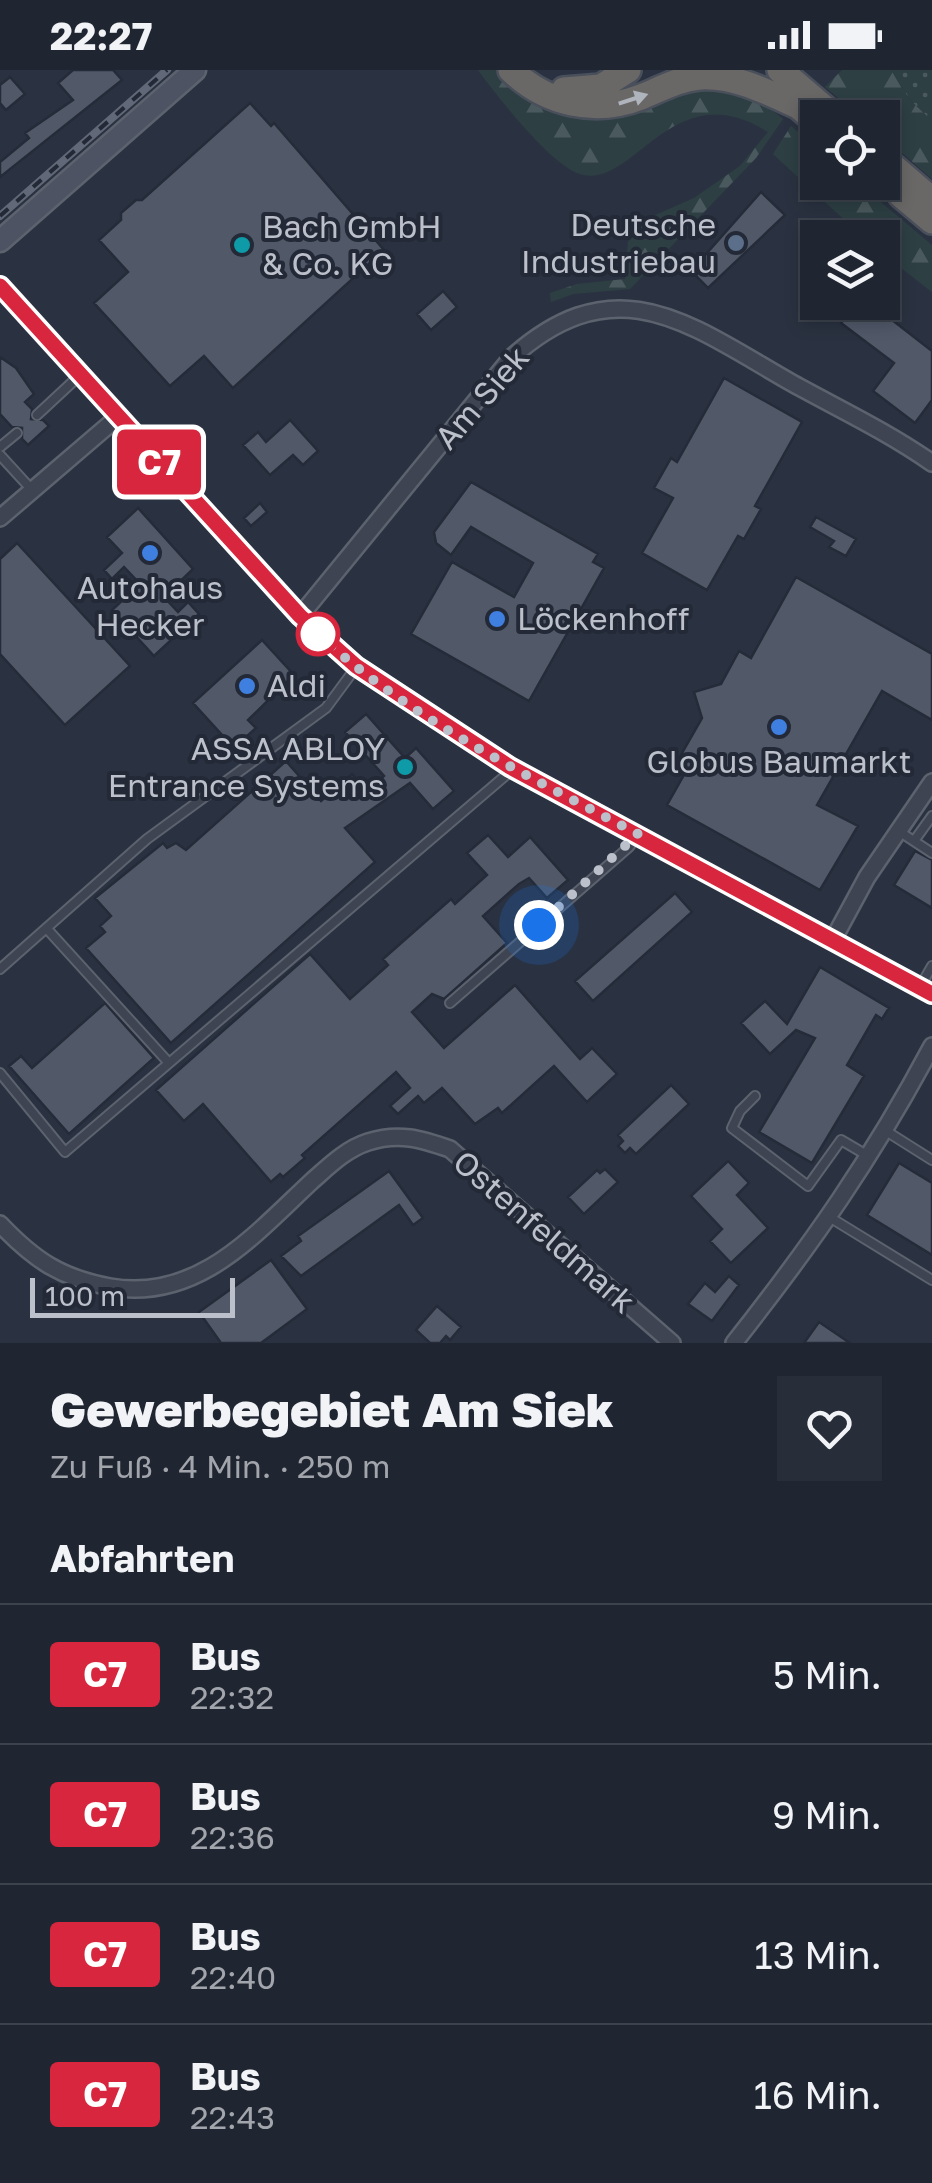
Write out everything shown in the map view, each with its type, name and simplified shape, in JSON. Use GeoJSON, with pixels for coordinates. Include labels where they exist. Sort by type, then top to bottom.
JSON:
{"type":"FeatureCollection","features":[{"type":"Feature","properties":{"kind":"highway"},"geometry":{"type":"LineString","coordinates":[[511,70],[539,91],[582,105],[626,102],[673,83],[703,77],[741,82],[800,103]]}},
{"type":"Feature","properties":{"kind":"highway"},"geometry":{"type":"LineString","coordinates":[[525,70],[547,86],[579,92],[611,83],[628,70]]}},
{"type":"Feature","properties":{"kind":"highway"},"geometry":{"type":"LineString","coordinates":[[757,70],[800,100]]}},
{"type":"Feature","properties":{"kind":"highway"},"geometry":{"type":"LineString","coordinates":[[780,70],[803,100]]}},
{"type":"Feature","properties":{"kind":"highway"},"geometry":{"type":"LineString","coordinates":[[790,70],[805,100]]}},
{"type":"Feature","properties":{"kind":"highway"},"geometry":{"type":"LineString","coordinates":[[900,173],[932,200]]}},
{"type":"Feature","properties":{"kind":"highway"},"geometry":{"type":"LineString","coordinates":[[900,193],[932,221]]}},
{"type":"Feature","properties":{"kind":"main road"},"geometry":{"type":"LineString","coordinates":[[0,241],[194,70]]}},
{"type":"Feature","properties":{"kind":"street"},"geometry":{"type":"LineString","coordinates":[[0,286],[300,616],[356,666],[513,769],[926,990]]}},
{"type":"Feature","properties":{"kind":"street","name":"Am Siek"},"geometry":{"type":"LineString","coordinates":[[300,616],[512,358],[541,331],[597,309],[632,308],[680,319],[932,462]]}},
{"type":"Feature","properties":{"kind":"street"},"geometry":{"type":"LineString","coordinates":[[0,518],[118,417]]}},
{"type":"Feature","properties":{"kind":"street"},"geometry":{"type":"LineString","coordinates":[[834,938],[898,830],[929,793]]}},
{"type":"Feature","properties":{"kind":"street"},"geometry":{"type":"LineString","coordinates":[[734,1343],[831,1218],[886,1131],[932,1046]]}},
{"type":"Feature","properties":{"kind":"street","name":"Ostenfeldmark"},"geometry":{"type":"LineString","coordinates":[[0,1224],[31,1257],[81,1282],[128,1290],[171,1286],[230,1256],[338,1158],[367,1142],[408,1135],[450,1149],[672,1343]]}},
{"type":"Feature","properties":{"kind":"lane"},"geometry":{"type":"LineString","coordinates":[[37,414],[80,375]]}},
{"type":"Feature","properties":{"kind":"lane"},"geometry":{"type":"LineString","coordinates":[[0,447],[17,433]]}},
{"type":"Feature","properties":{"kind":"lane"},"geometry":{"type":"LineString","coordinates":[[0,455],[32,490]]}},
{"type":"Feature","properties":{"kind":"lane"},"geometry":{"type":"LineString","coordinates":[[0,969],[147,839],[326,708],[356,666]]}},
{"type":"Feature","properties":{"kind":"lane"},"geometry":{"type":"LineString","coordinates":[[0,1073],[65,1152],[513,769]]}},
{"type":"Feature","properties":{"kind":"lane"},"geometry":{"type":"LineString","coordinates":[[914,841],[932,816]]}},
{"type":"Feature","properties":{"kind":"lane"},"geometry":{"type":"LineString","coordinates":[[898,830],[932,852]]}},
{"type":"Feature","properties":{"kind":"lane"},"geometry":{"type":"LineString","coordinates":[[450,1003],[638,834]]}},
{"type":"Feature","properties":{"kind":"lane"},"geometry":{"type":"LineString","coordinates":[[48,930],[169,1062]]}},
{"type":"Feature","properties":{"kind":"lane"},"geometry":{"type":"LineString","coordinates":[[926,990],[932,966]]}},
{"type":"Feature","properties":{"kind":"lane"},"geometry":{"type":"LineString","coordinates":[[755,1096],[740,1111],[732,1128],[808,1186],[842,1140],[870,1157]]}},
{"type":"Feature","properties":{"kind":"lane"},"geometry":{"type":"LineString","coordinates":[[886,1131],[932,1160]]}},
{"type":"Feature","properties":{"kind":"lane"},"geometry":{"type":"LineString","coordinates":[[831,1218],[932,1280]]}},
{"type":"Feature","properties":{"kind":"green space"},"geometry":{"type":"Polygon","coordinates":[[[478,70],[498,70],[520,89],[727,90],[767,106],[783,119],[756,158],[630,289],[573,294],[551,302],[550,293],[577,284],[625,279],[628,242],[642,221],[694,198],[740,166],[768,132],[735,117],[706,115],[658,136],[619,166],[600,175],[580,174],[540,144],[478,70]]]}},
{"type":"Feature","properties":{"kind":"green space"},"geometry":{"type":"Polygon","coordinates":[[[842,70],[892,70],[909,99],[932,121],[932,179],[900,151],[900,100],[841,100],[825,87],[842,70]]]}},
{"type":"Feature","properties":{"kind":"green space"},"geometry":{"type":"Polygon","coordinates":[[[892,70],[932,70],[932,121],[909,99],[892,70]]]}},
{"type":"Feature","properties":{"kind":"green space"},"geometry":{"type":"Polygon","coordinates":[[[791,126],[800,134],[800,179],[773,154],[791,126]]]}},
{"type":"Feature","properties":{"kind":"green space"},"geometry":{"type":"Polygon","coordinates":[[[823,200],[878,200],[932,245],[932,292],[900,267],[900,220],[845,220],[823,200]]]}},
{"type":"Feature","properties":{"kind":"building"},"geometry":{"type":"Polygon","coordinates":[[[73,70],[113,70],[122,80],[0,177],[0,162],[29,138],[25,133],[73,100],[58,83],[73,70]]]}},
{"type":"Feature","properties":{"kind":"building"},"geometry":{"type":"Polygon","coordinates":[[[10,77],[25,94],[6,110],[0,103],[0,85],[10,77]]]}},
{"type":"Feature","properties":{"kind":"building","name":"Bach GmbH & Co. KG"},"geometry":{"type":"Polygon","coordinates":[[[250,103],[271,126],[274,123],[384,250],[233,388],[204,356],[170,386],[94,303],[128,272],[99,240],[121,220],[121,213],[136,200],[142,200],[250,103]]]}},
{"type":"Feature","properties":{"kind":"building"},"geometry":{"type":"Polygon","coordinates":[[[761,192],[785,215],[708,288],[691,271],[761,192]]]}},
{"type":"Feature","properties":{"kind":"building"},"geometry":{"type":"Polygon","coordinates":[[[443,291],[457,307],[431,330],[417,314],[443,291]]]}},
{"type":"Feature","properties":{"kind":"building"},"geometry":{"type":"Polygon","coordinates":[[[892,320],[932,351],[932,400],[915,423],[873,391],[894,363],[841,323],[892,320]]]}},
{"type":"Feature","properties":{"kind":"building"},"geometry":{"type":"Polygon","coordinates":[[[0,357],[16,368],[34,394],[25,402],[32,409],[31,419],[43,420],[49,426],[28,445],[22,439],[22,428],[12,427],[0,414],[0,357]]]}},
{"type":"Feature","properties":{"kind":"building"},"geometry":{"type":"Polygon","coordinates":[[[724,378],[802,422],[755,506],[761,509],[744,539],[738,536],[707,590],[642,553],[673,498],[654,488],[671,458],[677,462],[724,378]]]}},
{"type":"Feature","properties":{"kind":"building"},"geometry":{"type":"Polygon","coordinates":[[[290,420],[318,451],[303,465],[293,455],[270,475],[243,445],[258,432],[266,442],[290,420]]]}},
{"type":"Feature","properties":{"kind":"building","name":"Löckenhoff"},"geometry":{"type":"Polygon","coordinates":[[[471,482],[598,554],[593,562],[604,568],[529,701],[411,634],[452,562],[514,597],[533,563],[471,527],[451,555],[436,543],[434,532],[471,482]]]}},
{"type":"Feature","properties":{"kind":"building"},"geometry":{"type":"Polygon","coordinates":[[[260,503],[267,512],[251,526],[244,518],[260,503]]]}},
{"type":"Feature","properties":{"kind":"building"},"geometry":{"type":"Polygon","coordinates":[[[138,508],[193,569],[164,597],[178,612],[188,602],[199,614],[154,656],[112,610],[140,584],[124,567],[112,579],[104,570],[122,553],[107,537],[138,508]]]}},
{"type":"Feature","properties":{"kind":"building"},"geometry":{"type":"Polygon","coordinates":[[[816,517],[856,539],[846,556],[829,547],[834,541],[810,527],[816,517]]]}},
{"type":"Feature","properties":{"kind":"building"},"geometry":{"type":"Polygon","coordinates":[[[17,543],[130,666],[65,725],[0,654],[0,559],[17,543]]]}},
{"type":"Feature","properties":{"kind":"building","name":"Globus Baumarkt"},"geometry":{"type":"Polygon","coordinates":[[[796,577],[932,654],[932,720],[882,691],[817,805],[858,826],[820,890],[667,805],[685,773],[674,767],[702,718],[694,692],[721,684],[739,651],[751,658],[796,577]]]}},
{"type":"Feature","properties":{"kind":"building","name":"Aldi"},"geometry":{"type":"Polygon","coordinates":[[[262,640],[294,675],[248,720],[256,728],[234,748],[193,703],[262,640]]]}},
{"type":"Feature","properties":{"kind":"building"},"geometry":{"type":"Polygon","coordinates":[[[366,714],[405,758],[416,748],[454,791],[433,809],[410,783],[345,828],[375,862],[171,1043],[86,948],[105,932],[100,926],[111,916],[95,898],[163,843],[167,848],[176,843],[186,850],[286,761],[321,801],[352,774],[367,791],[384,776],[345,732],[366,714]]]}},
{"type":"Feature","properties":{"kind":"building"},"geometry":{"type":"Polygon","coordinates":[[[488,835],[508,857],[530,837],[568,880],[547,898],[529,878],[519,884],[483,916],[507,943],[444,999],[432,994],[412,1012],[444,1048],[515,985],[580,1059],[592,1048],[617,1074],[587,1102],[554,1066],[502,1113],[498,1108],[475,1124],[442,1088],[424,1103],[418,1096],[398,1114],[390,1106],[410,1088],[396,1072],[302,1155],[305,1158],[271,1182],[203,1104],[184,1121],[156,1090],[310,954],[350,999],[388,965],[383,959],[451,899],[455,904],[487,875],[467,853],[488,835]]]}},
{"type":"Feature","properties":{"kind":"building"},"geometry":{"type":"Polygon","coordinates":[[[915,851],[932,860],[932,908],[894,885],[915,851]]]}},
{"type":"Feature","properties":{"kind":"building"},"geometry":{"type":"Polygon","coordinates":[[[675,893],[692,912],[593,1001],[575,981],[675,893]]]}},
{"type":"Feature","properties":{"kind":"building"},"geometry":{"type":"Polygon","coordinates":[[[820,967],[889,1008],[882,1019],[876,1015],[847,1065],[864,1076],[812,1163],[759,1132],[815,1038],[796,1030],[770,1054],[741,1023],[765,1001],[787,1024],[820,967]]]}},
{"type":"Feature","properties":{"kind":"building"},"geometry":{"type":"Polygon","coordinates":[[[105,1003],[154,1058],[69,1134],[9,1066],[21,1056],[32,1068],[105,1003]]]}},
{"type":"Feature","properties":{"kind":"building"},"geometry":{"type":"Polygon","coordinates":[[[671,1085],[689,1104],[636,1154],[630,1148],[625,1153],[618,1146],[623,1141],[618,1135],[671,1085]]]}},
{"type":"Feature","properties":{"kind":"building"},"geometry":{"type":"Polygon","coordinates":[[[728,1161],[749,1183],[737,1195],[768,1228],[731,1263],[710,1241],[722,1229],[691,1196],[728,1161]]]}},
{"type":"Feature","properties":{"kind":"building"},"geometry":{"type":"Polygon","coordinates":[[[899,1163],[932,1183],[932,1255],[867,1215],[899,1163]]]}},
{"type":"Feature","properties":{"kind":"building"},"geometry":{"type":"Polygon","coordinates":[[[605,1169],[618,1182],[584,1214],[568,1197],[597,1170],[600,1173],[605,1169]]]}},
{"type":"Feature","properties":{"kind":"building"},"geometry":{"type":"Polygon","coordinates":[[[389,1171],[423,1218],[413,1225],[399,1205],[301,1276],[281,1256],[301,1241],[298,1236],[389,1171]]]}},
{"type":"Feature","properties":{"kind":"building"},"geometry":{"type":"Polygon","coordinates":[[[271,1260],[307,1309],[261,1343],[221,1343],[199,1312],[271,1260]]]}},
{"type":"Feature","properties":{"kind":"building"},"geometry":{"type":"Polygon","coordinates":[[[729,1276],[739,1285],[712,1321],[688,1304],[705,1283],[715,1292],[729,1276]]]}},
{"type":"Feature","properties":{"kind":"building"},"geometry":{"type":"Polygon","coordinates":[[[437,1306],[461,1327],[450,1340],[446,1336],[440,1343],[430,1343],[416,1330],[437,1306]]]}},
{"type":"Feature","properties":{"kind":"building"},"geometry":{"type":"Polygon","coordinates":[[[819,1322],[850,1343],[804,1343],[819,1322]]]}},
{"type":"Feature","properties":{"kind":"railway"},"geometry":{"type":"LineString","coordinates":[[0,216],[167,70]]}},
{"type":"Feature","properties":{"kind":"bus line","name":"C7"},"geometry":{"type":"LineString","coordinates":[[0,286],[300,616],[356,666],[510,767],[809,924],[932,994]]}},
{"type":"Feature","properties":{"kind":"place","name":"Deutsche Industriebau"},"geometry":{"type":"Point","coordinates":[736,243]}},
{"type":"Feature","properties":{"kind":"place","name":"Bach GmbH & Co. KG"},"geometry":{"type":"Point","coordinates":[242,245]}},
{"type":"Feature","properties":{"kind":"place","name":"Autohaus Hecker"},"geometry":{"type":"Point","coordinates":[150,553]}},
{"type":"Feature","properties":{"kind":"place","name":"Löckenhoff"},"geometry":{"type":"Point","coordinates":[497,619]}},
{"type":"Feature","properties":{"kind":"place","name":"Aldi"},"geometry":{"type":"Point","coordinates":[247,686]}},
{"type":"Feature","properties":{"kind":"place","name":"Globus Baumarkt"},"geometry":{"type":"Point","coordinates":[779,727]}},
{"type":"Feature","properties":{"kind":"place","name":"ASSA ABLOY Entrance Systems"},"geometry":{"type":"Point","coordinates":[405,767]}},
{"type":"Feature","properties":{"kind":"route"},"geometry":{"type":"LineString","coordinates":[[318,634],[406,701],[510,767],[638,834],[629,847],[539,925]]}}]}
